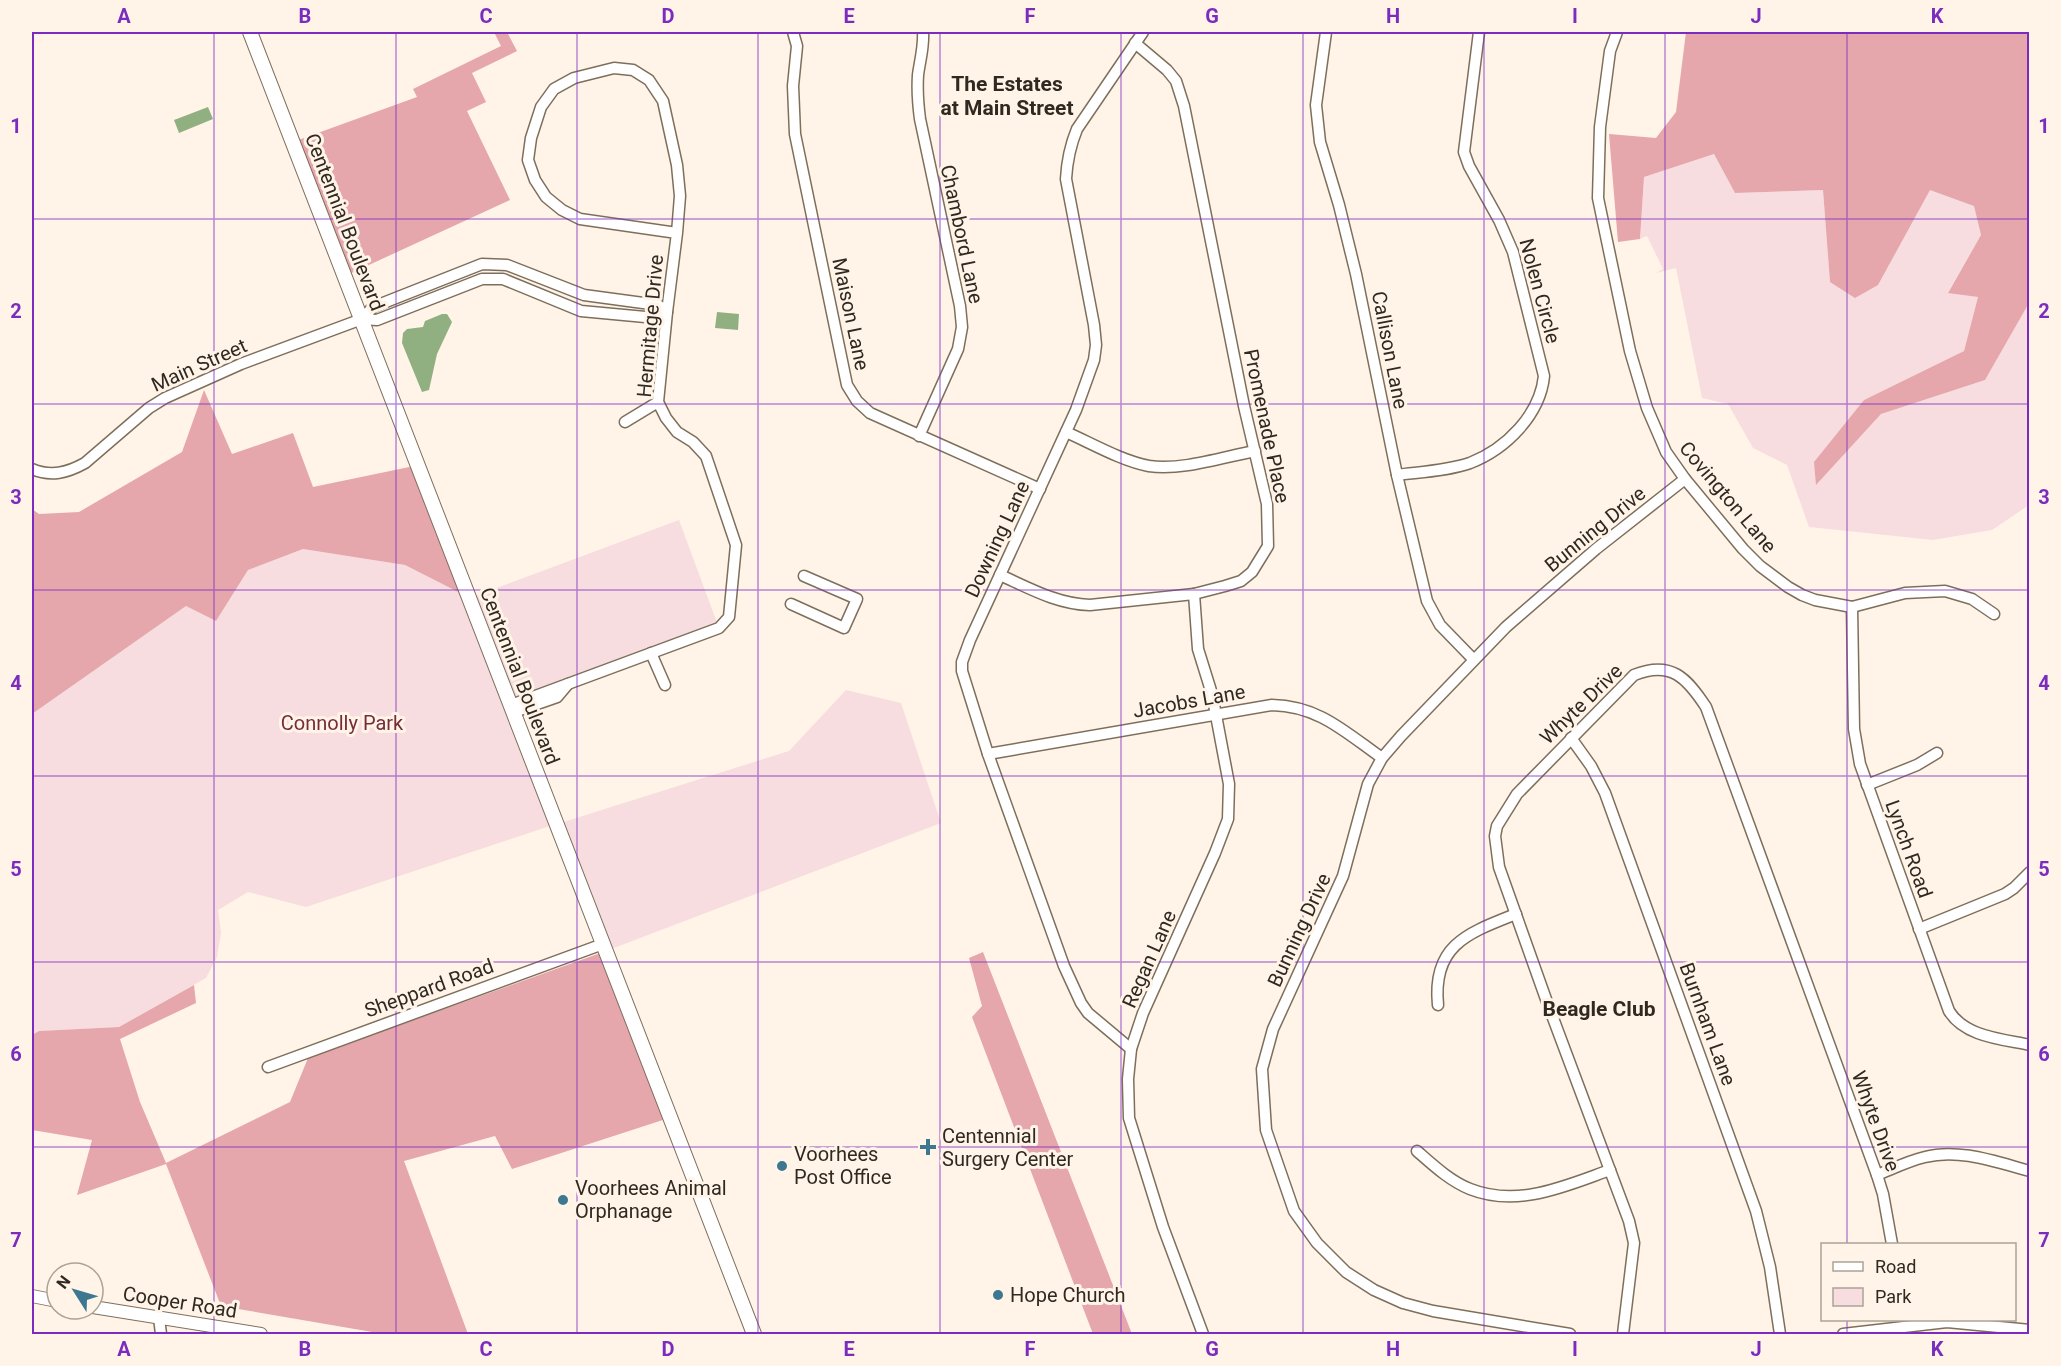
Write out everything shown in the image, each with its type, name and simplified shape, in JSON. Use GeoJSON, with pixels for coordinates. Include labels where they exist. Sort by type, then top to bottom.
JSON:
{"type":"FeatureCollection","features":[{"type":"Feature","properties":{"kind":"main road","name":"Centennial Boulevard"},"geometry":{"type":"LineString","coordinates":[[250,32],[754,1335]]}},
{"type":"Feature","properties":{"kind":"street","name":"Maison Lane"},"geometry":{"type":"LineString","coordinates":[[793,32],[797,46],[793,86],[795,134],[847,385],[857,401],[870,413],[1040,489]]}},
{"type":"Feature","properties":{"kind":"street","name":"Chambord Lane"},"geometry":{"type":"LineString","coordinates":[[919,436],[958,349],[962,327],[960,306],[920,119],[917,96],[918,75],[924,46],[923,32]]}},
{"type":"Feature","properties":{"kind":"street","name":"Downing Lane"},"geometry":{"type":"LineString","coordinates":[[1131,1049],[1088,1013],[1064,966],[988,753],[962,671],[962,662],[1066,432],[1094,360],[1096,345],[1066,179],[1067,162],[1077,129],[1143,32]]}},
{"type":"Feature","properties":{"kind":"street","name":"Callison Lane"},"geometry":{"type":"LineString","coordinates":[[1326,32],[1316,105],[1320,142],[1356,274],[1397,475],[1427,601],[1440,625],[1473,659]]}},
{"type":"Feature","properties":{"kind":"street","name":"Nolen Circle"},"geometry":{"type":"LineString","coordinates":[[1397,475],[1455,466],[1485,456],[1522,427],[1539,401],[1543,389],[1544,376],[1513,252],[1500,219],[1469,166],[1464,152],[1479,32]]}},
{"type":"Feature","properties":{"kind":"street","name":"Covington Lane"},"geometry":{"type":"LineString","coordinates":[[1617,32],[1611,51],[1600,127],[1597,173],[1600,213],[1630,351],[1647,408],[1666,452],[1685,479],[1743,549],[1788,587],[1815,600],[1852,607],[1905,593],[1945,591],[1972,599],[1994,614]]}},
{"type":"Feature","properties":{"kind":"street","name":"Promenade Place"},"geometry":{"type":"LineString","coordinates":[[1000,575],[1042,594],[1077,605],[1194,594],[1241,580],[1252,572],[1268,546],[1267,504],[1184,106],[1176,81],[1167,70],[1135,43]]}},
{"type":"Feature","properties":{"kind":"street","name":"Hermitage Drive"},"geometry":{"type":"LineString","coordinates":[[512,708],[557,697],[568,684],[719,628],[729,617],[736,544],[706,456],[693,442],[678,432],[666,418],[658,402],[677,233],[680,196],[677,165],[663,101],[649,80],[633,70],[614,68],[574,78],[554,89],[541,107],[531,138],[528,160],[535,180],[546,197],[562,210],[580,219],[677,233]]}},
{"type":"Feature","properties":{"kind":"street","name":"Main Street"},"geometry":{"type":"LineString","coordinates":[[32,469],[52,474],[76,468],[85,463],[149,408],[165,398],[242,364],[362,319],[377,320],[482,279],[503,279],[581,311],[656,318],[667,312],[658,305],[584,295],[507,265],[482,264],[373,307],[362,319]]}},
{"type":"Feature","properties":{"kind":"street"},"geometry":{"type":"LineString","coordinates":[[625,422],[658,402]]}},
{"type":"Feature","properties":{"kind":"street"},"geometry":{"type":"LineString","coordinates":[[1066,432],[1125,458],[1160,467],[1255,452]]}},
{"type":"Feature","properties":{"kind":"street","name":"Bunning Drive"},"geometry":{"type":"LineString","coordinates":[[1570,1335],[1433,1311],[1403,1302],[1360,1282],[1346,1272],[1317,1243],[1294,1211],[1266,1130],[1262,1069],[1273,1029],[1343,876],[1368,784],[1382,758],[1473,659],[1506,627],[1596,549],[1685,479]]}},
{"type":"Feature","properties":{"kind":"street"},"geometry":{"type":"LineString","coordinates":[[791,604],[844,628],[857,599],[804,576]]}},
{"type":"Feature","properties":{"kind":"street","name":"Regan Lane"},"geometry":{"type":"LineString","coordinates":[[1194,594],[1198,649],[1212,694],[1228,784],[1228,819],[1143,1013],[1131,1049],[1128,1079],[1129,1118],[1163,1227],[1203,1335]]}},
{"type":"Feature","properties":{"kind":"street","name":"Lynch Road"},"geometry":{"type":"LineString","coordinates":[[1852,607],[1854,729],[1860,764],[1953,1017],[1971,1030],[2030,1045]]}},
{"type":"Feature","properties":{"kind":"street"},"geometry":{"type":"LineString","coordinates":[[651,653],[665,685]]}},
{"type":"Feature","properties":{"kind":"street","name":"Whyte Drive"},"geometry":{"type":"LineString","coordinates":[[1623,1335],[1634,1243],[1629,1221],[1547,1002],[1495,850],[1497,826],[1516,794],[1634,675],[1651,670],[1673,673],[1691,685],[1706,707],[1883,1194],[1892,1243]]}},
{"type":"Feature","properties":{"kind":"street","name":"Jacobs Lane"},"geometry":{"type":"LineString","coordinates":[[988,753],[1272,705],[1293,705],[1326,719],[1382,758]]}},
{"type":"Feature","properties":{"kind":"street","name":"Burnham Lane"},"geometry":{"type":"LineString","coordinates":[[1571,738],[1591,766],[1605,793],[1737,1155],[1764,1240],[1780,1335]]}},
{"type":"Feature","properties":{"kind":"street"},"geometry":{"type":"LineString","coordinates":[[1867,785],[1917,765],[1937,753]]}},
{"type":"Feature","properties":{"kind":"street"},"geometry":{"type":"LineString","coordinates":[[1919,929],[2005,894],[2030,872]]}},
{"type":"Feature","properties":{"kind":"street"},"geometry":{"type":"LineString","coordinates":[[1438,1005],[1436,986],[1438,973],[1451,950],[1463,938],[1476,930],[1516,914]]}},
{"type":"Feature","properties":{"kind":"street","name":"Sheppard Road"},"geometry":{"type":"LineString","coordinates":[[268,1067],[603,944]]}},
{"type":"Feature","properties":{"kind":"street"},"geometry":{"type":"LineString","coordinates":[[1417,1151],[1461,1185],[1471,1190],[1498,1196],[1534,1196],[1610,1170]]}},
{"type":"Feature","properties":{"kind":"street"},"geometry":{"type":"LineString","coordinates":[[1876,1175],[1925,1157],[1947,1154],[1978,1158],[2030,1171]]}},
{"type":"Feature","properties":{"kind":"street","name":"Cooper Road"},"geometry":{"type":"LineString","coordinates":[[105,1309],[261,1335]]}},
{"type":"Feature","properties":{"kind":"street"},"geometry":{"type":"LineString","coordinates":[[159,1318],[161,1335]]}},
{"type":"Feature","properties":{"kind":"street"},"geometry":{"type":"LineString","coordinates":[[1844,1335],[1905,1323],[1947,1322],[2030,1330]]}},
{"type":"Feature","properties":{"kind":"green space"},"geometry":{"type":"Polygon","coordinates":[[[1714,154],[1735,193],[1823,190],[1830,282],[1878,285],[1930,189],[1974,205],[1981,235],[1948,292],[1978,297],[1964,351],[1864,400],[1817,484],[1881,414],[1985,380],[2029,303],[2029,505],[1992,530],[1933,540],[1809,527],[1787,465],[1753,448],[1728,404],[1702,398],[1676,268],[1656,273],[1663,269],[1647,236],[1640,239],[1644,177],[1714,154]]]}},
{"type":"Feature","properties":{"kind":"green space","name":"Connolly Park"},"geometry":{"type":"Polygon","coordinates":[[[679,520],[719,628],[511,705],[557,824],[789,751],[846,690],[901,703],[941,823],[606,951],[556,824],[306,907],[248,892],[218,910],[221,933],[217,957],[206,978],[119,1027],[39,1031],[32,1035],[32,714],[186,606],[216,621],[248,570],[303,549],[405,565],[470,598],[679,520]]]}},
{"type":"Feature","properties":{"kind":"shaded area"},"geometry":{"type":"Polygon","coordinates":[[[494,32],[507,32],[517,51],[472,73],[486,102],[467,111],[510,200],[345,276],[293,142],[417,97],[413,89],[501,46],[494,32]]]}},
{"type":"Feature","properties":{"kind":"shaded area"},"geometry":{"type":"Polygon","coordinates":[[[1686,32],[2029,32],[2029,303],[1985,380],[1881,414],[1816,485],[1814,462],[1864,400],[1964,351],[1978,297],[1948,293],[1981,235],[1974,206],[1930,190],[1878,285],[1855,298],[1830,282],[1823,190],[1735,193],[1714,154],[1644,177],[1640,239],[1618,242],[1609,134],[1656,138],[1676,112],[1686,32]]]}},
{"type":"Feature","properties":{"kind":"shaded area"},"geometry":{"type":"Polygon","coordinates":[[[208,107],[213,119],[179,133],[174,120],[208,107]]]}},
{"type":"Feature","properties":{"kind":"shaded area"},"geometry":{"type":"Polygon","coordinates":[[[717,312],[739,314],[738,330],[715,328],[717,312]]]}},
{"type":"Feature","properties":{"kind":"shaded area"},"geometry":{"type":"Polygon","coordinates":[[[447,314],[452,322],[437,354],[429,390],[422,392],[402,343],[403,333],[407,329],[423,327],[425,321],[447,314]]]}},
{"type":"Feature","properties":{"kind":"shaded area"},"geometry":{"type":"Polygon","coordinates":[[[204,390],[232,454],[293,433],[313,487],[419,465],[470,598],[405,565],[303,549],[248,570],[216,621],[186,606],[32,714],[32,509],[39,514],[79,512],[182,452],[204,390]]]}},
{"type":"Feature","properties":{"kind":"shaded area"},"geometry":{"type":"Polygon","coordinates":[[[606,951],[669,1118],[512,1169],[495,1136],[404,1161],[468,1334],[384,1334],[221,1306],[166,1164],[77,1195],[92,1140],[32,1130],[32,1035],[39,1031],[119,1027],[194,985],[196,1003],[120,1039],[140,1102],[166,1163],[290,1102],[308,1058],[606,951]]]}},
{"type":"Feature","properties":{"kind":"shaded area"},"geometry":{"type":"Polygon","coordinates":[[[983,952],[1132,1334],[1093,1334],[972,1017],[982,1006],[969,958],[983,952]]]}},
{"type":"Feature","properties":{"kind":"place","name":"Centennial Surgery Center"},"geometry":{"type":"Point","coordinates":[928,1147]}},
{"type":"Feature","properties":{"kind":"place","name":"Voorhees Post Office"},"geometry":{"type":"Point","coordinates":[782,1166]}},
{"type":"Feature","properties":{"kind":"place","name":"Voorhees Animal Orphanage"},"geometry":{"type":"Point","coordinates":[563,1200]}},
{"type":"Feature","properties":{"kind":"place","name":"Hope Church"},"geometry":{"type":"Point","coordinates":[998,1295]}},
{"type":"Feature","properties":{"kind":"district","name":"The Estates at Main Street"},"geometry":{"type":"Point","coordinates":[1007,96]}},
{"type":"Feature","properties":{"kind":"district","name":"Beagle Club"},"geometry":{"type":"Point","coordinates":[1599,1009]}}]}
